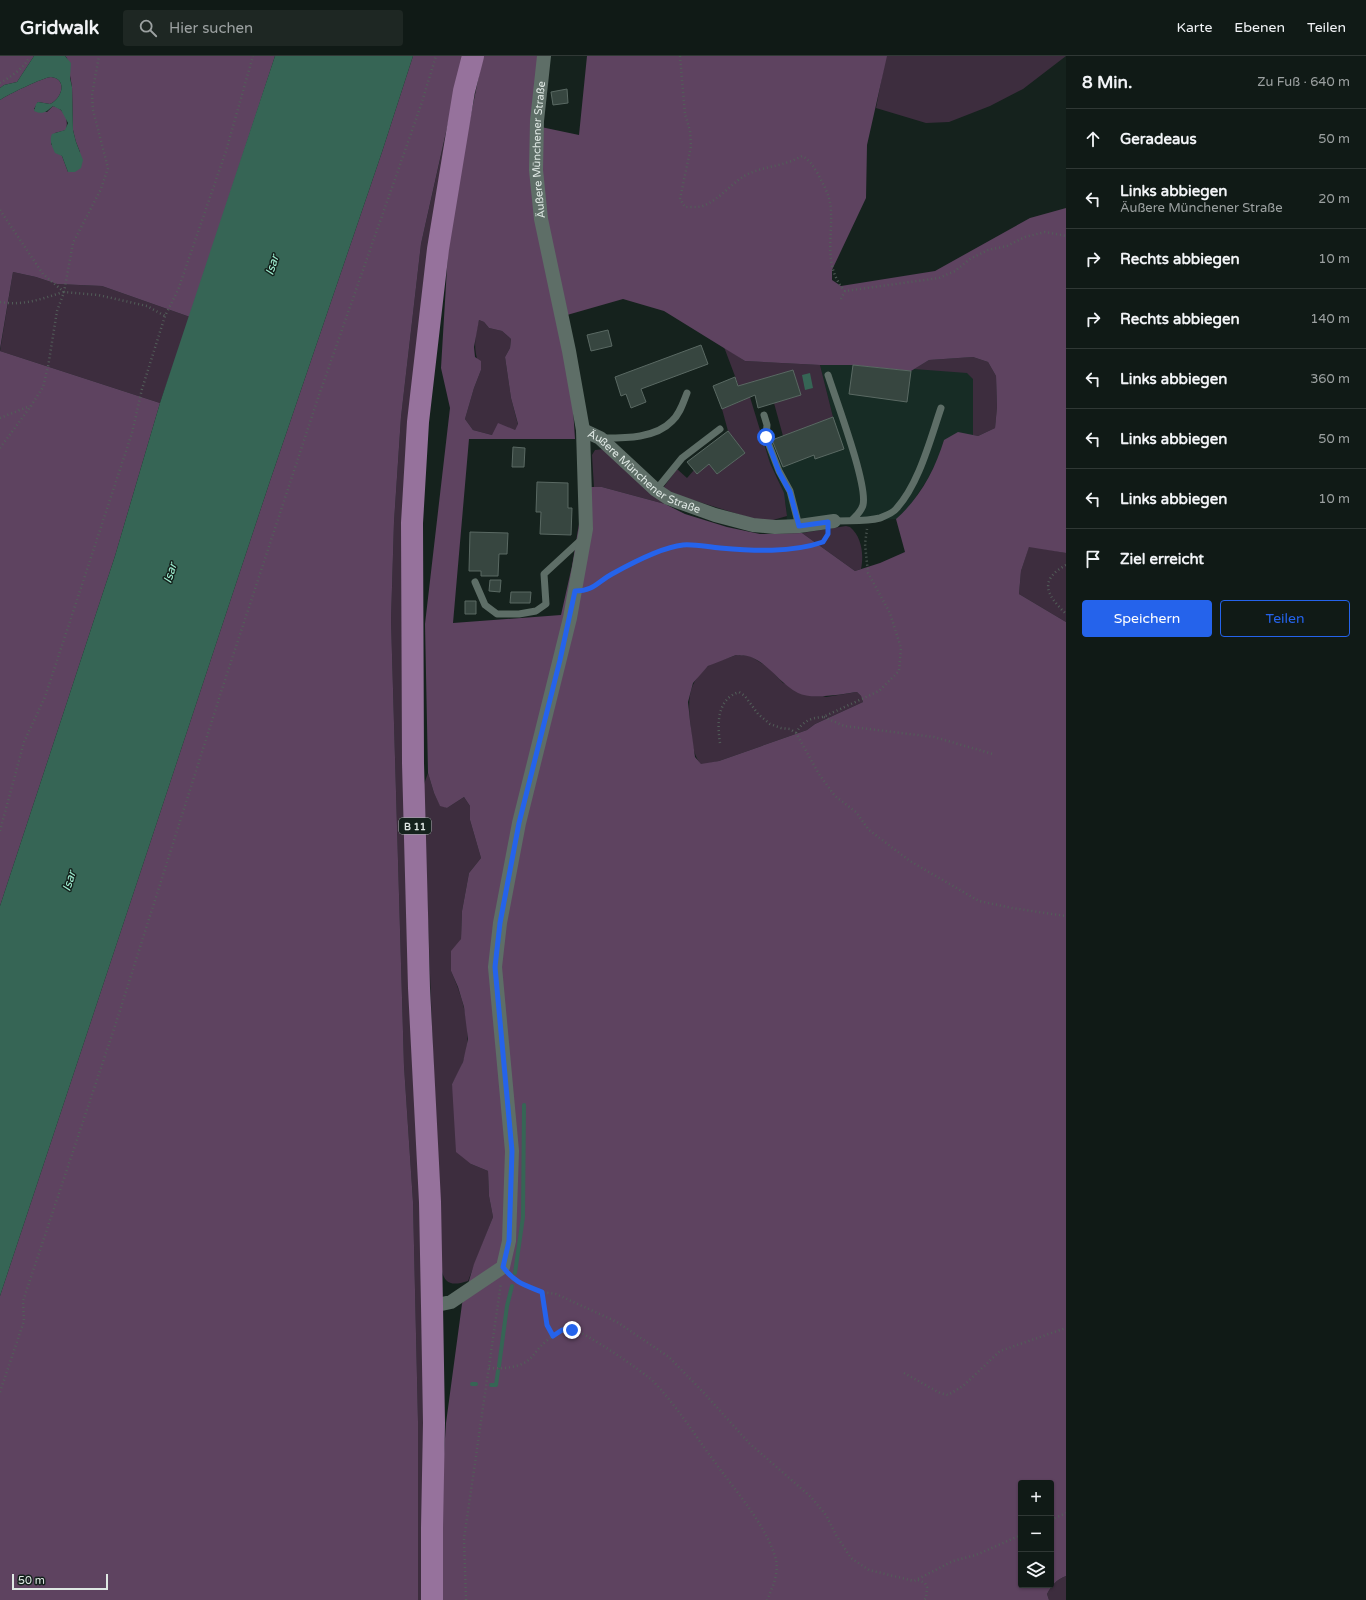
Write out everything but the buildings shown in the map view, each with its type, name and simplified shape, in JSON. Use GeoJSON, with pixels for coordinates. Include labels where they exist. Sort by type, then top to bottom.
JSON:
{"type":"FeatureCollection","features":[{"type":"Feature","properties":{"kind":"main road","name":"B 11"},"geometry":{"type":"LineString","coordinates":[[432,1600],[434,1422],[432,1306],[429,1194],[419,988],[412,652],[412,523],[418,422],[438,249],[464,91],[473,56]]}},
{"type":"Feature","properties":{"kind":"street","name":"Äußere Münchener Straße"},"geometry":{"type":"LineString","coordinates":[[544,56],[537,121],[536,177],[541,219],[569,351],[583,430],[600,438],[656,490],[668,498],[714,515],[753,525],[775,527],[799,526],[831,521]]}},
{"type":"Feature","properties":{"kind":"street"},"geometry":{"type":"LineString","coordinates":[[432,1306],[451,1302],[503,1267],[509,1241],[512,1151],[495,967],[500,923],[519,823],[560,660],[575,591],[586,529],[583,430]]}},
{"type":"Feature","properties":{"kind":"lane"},"geometry":{"type":"LineString","coordinates":[[828,375],[861,480],[863,505],[858,514],[852,520]]}},
{"type":"Feature","properties":{"kind":"lane"},"geometry":{"type":"LineString","coordinates":[[600,438],[621,438],[663,429],[673,421],[679,413],[687,393]]}},
{"type":"Feature","properties":{"kind":"lane","name":"Äußere Münchener Straße"},"geometry":{"type":"LineString","coordinates":[[831,521],[867,521],[881,518],[896,511],[910,490],[919,470],[941,408]]}},
{"type":"Feature","properties":{"kind":"lane"},"geometry":{"type":"LineString","coordinates":[[764,415],[767,425],[766,437],[779,472],[790,492],[799,526]]}},
{"type":"Feature","properties":{"kind":"lane"},"geometry":{"type":"LineString","coordinates":[[656,490],[682,458],[720,429]]}},
{"type":"Feature","properties":{"kind":"lane"},"geometry":{"type":"LineString","coordinates":[[475,582],[485,605],[497,614],[519,614],[536,611],[546,604],[544,574],[584,537]]}},
{"type":"Feature","properties":{"kind":"path"},"geometry":{"type":"LineString","coordinates":[[0,448],[43,387],[48,367],[57,311],[64,292],[73,243],[101,189],[108,168],[93,110],[92,95],[99,56]]}},
{"type":"Feature","properties":{"kind":"path"},"geometry":{"type":"LineString","coordinates":[[0,831],[24,742],[45,697],[132,433],[142,389],[165,316],[178,290],[226,151],[253,56]]}},
{"type":"Feature","properties":{"kind":"path"},"geometry":{"type":"LineString","coordinates":[[0,1392],[24,1320],[23,1301],[116,1023],[225,678],[318,398],[421,105],[436,56]]}},
{"type":"Feature","properties":{"kind":"path"},"geometry":{"type":"LineString","coordinates":[[680,56],[685,114],[690,131],[691,146],[680,199],[685,207],[699,207],[710,202],[744,176],[758,170],[792,162],[802,156],[809,160],[827,190],[831,210],[830,242],[832,270],[837,282],[845,292]]}},
{"type":"Feature","properties":{"kind":"path"},"geometry":{"type":"LineString","coordinates":[[0,83],[27,62],[29,57]]}},
{"type":"Feature","properties":{"kind":"path"},"geometry":{"type":"LineString","coordinates":[[0,210],[43,274],[64,292]]}},
{"type":"Feature","properties":{"kind":"path"},"geometry":{"type":"LineString","coordinates":[[845,292],[939,278],[955,271],[970,259],[988,250],[1007,246],[1025,237],[1045,232],[1066,236]]}},
{"type":"Feature","properties":{"kind":"path"},"geometry":{"type":"LineString","coordinates":[[0,302],[12,305],[24,304],[64,292],[98,295],[140,304],[147,306],[165,316]]}},
{"type":"Feature","properties":{"kind":"path"},"geometry":{"type":"LineString","coordinates":[[841,299],[845,292]]}},
{"type":"Feature","properties":{"kind":"path"},"geometry":{"type":"LineString","coordinates":[[0,418],[31,406]]}},
{"type":"Feature","properties":{"kind":"path"},"geometry":{"type":"LineString","coordinates":[[575,591],[590,590],[613,573],[659,552],[683,545],[762,550],[796,548],[818,544],[823,542],[828,534],[831,521]]}},
{"type":"Feature","properties":{"kind":"path"},"geometry":{"type":"LineString","coordinates":[[824,717],[879,691],[899,671],[900,648],[890,613],[868,573],[866,544],[867,521]]}},
{"type":"Feature","properties":{"kind":"path"},"geometry":{"type":"LineString","coordinates":[[1066,565],[1052,576],[1048,589],[1050,596],[1066,614]]}},
{"type":"Feature","properties":{"kind":"path"},"geometry":{"type":"LineString","coordinates":[[720,743],[720,714],[725,702],[732,694],[739,692],[745,696],[758,714],[770,724],[781,728],[790,729],[796,733],[819,774],[835,796],[856,812],[869,830],[910,861],[979,901],[1012,908],[1066,916]]}},
{"type":"Feature","properties":{"kind":"path"},"geometry":{"type":"LineString","coordinates":[[796,733],[801,724],[814,717],[824,717],[844,726],[934,737],[994,754]]}},
{"type":"Feature","properties":{"kind":"path"},"geometry":{"type":"LineString","coordinates":[[503,1267],[511,1277],[522,1284],[542,1292],[556,1294],[617,1322],[669,1357],[749,1443],[811,1497],[826,1515],[836,1535],[851,1558],[869,1570],[925,1583],[927,1588],[926,1598],[924,1600]]}},
{"type":"Feature","properties":{"kind":"path"},"geometry":{"type":"LineString","coordinates":[[466,1600],[464,1539],[503,1267]]}},
{"type":"Feature","properties":{"kind":"path"},"geometry":{"type":"LineString","coordinates":[[542,1292],[547,1325],[553,1336]]}},
{"type":"Feature","properties":{"kind":"path"},"geometry":{"type":"LineString","coordinates":[[904,1374],[940,1393],[948,1395],[963,1386],[1000,1351],[1066,1328]]}},
{"type":"Feature","properties":{"kind":"path"},"geometry":{"type":"LineString","coordinates":[[488,1368],[500,1369],[524,1363],[534,1356],[540,1347],[553,1336],[562,1330],[572,1330],[605,1347],[652,1380],[673,1405],[763,1529],[776,1558],[776,1580],[767,1600]]}},
{"type":"Feature","properties":{"kind":"path"},"geometry":{"type":"LineString","coordinates":[[1054,1519],[1066,1513]]}},
{"type":"Feature","properties":{"kind":"path"},"geometry":{"type":"LineString","coordinates":[[917,1580],[953,1561],[976,1555],[1018,1536]]}},
{"type":"Feature","properties":{"kind":"shaded area"},"geometry":{"type":"Polygon","coordinates":[[[0,56],[34,56],[17,82],[4,85],[0,88],[0,56]]]}},
{"type":"Feature","properties":{"kind":"shaded area"},"geometry":{"type":"Polygon","coordinates":[[[65,56],[275,56],[190,317],[102,286],[57,284],[36,277],[13,272],[0,349],[0,100],[47,78],[51,77],[60,81],[61,89],[58,98],[50,104],[38,102],[34,109],[47,112],[53,106],[60,109],[65,115],[67,122],[66,130],[55,133],[51,144],[62,156],[68,172],[80,152],[73,130],[72,87],[67,58],[65,56]]]}},
{"type":"Feature","properties":{"kind":"shaded area"},"geometry":{"type":"Polygon","coordinates":[[[413,56],[463,56],[421,244],[401,417],[394,522],[391,620],[404,1066],[413,1202],[418,1421],[418,1600],[0,1600],[0,1296],[270,481],[382,152],[413,56]]]}},
{"type":"Feature","properties":{"kind":"shaded area"},"geometry":{"type":"Polygon","coordinates":[[[483,56],[548,56],[541,127],[579,135],[587,56],[887,56],[867,145],[866,198],[832,270],[832,280],[841,286],[935,271],[1030,218],[1066,208],[1066,553],[1029,547],[1021,571],[1019,594],[1066,622],[1066,1576],[1054,1584],[1054,1480],[1018,1480],[1018,1588],[1051,1588],[1047,1594],[1049,1600],[441,1600],[439,1530],[446,1423],[462,1304],[474,1264],[493,1217],[489,1196],[488,1171],[471,1164],[456,1152],[452,1084],[463,1062],[468,1039],[464,1007],[451,971],[451,951],[461,939],[462,911],[469,873],[481,858],[470,820],[470,806],[464,797],[447,808],[440,806],[428,773],[425,624],[450,408],[441,368],[448,251],[463,153],[483,56]],[[623,299],[567,315],[575,439],[469,439],[453,623],[561,615],[572,566],[579,524],[581,487],[602,487],[665,504],[685,514],[727,527],[760,534],[802,533],[855,571],[880,563],[905,552],[896,519],[919,493],[931,473],[944,440],[958,432],[978,436],[995,428],[997,407],[996,376],[988,362],[973,357],[929,360],[911,371],[853,365],[820,365],[745,361],[664,311],[623,299]],[[479,320],[474,347],[475,357],[481,361],[481,370],[465,419],[473,430],[492,435],[498,423],[515,430],[518,424],[511,398],[505,357],[510,348],[511,339],[502,331],[489,328],[484,322],[479,320]],[[736,655],[708,666],[693,683],[688,702],[695,757],[701,764],[719,761],[807,730],[815,724],[863,702],[861,696],[857,692],[818,696],[798,693],[786,685],[758,660],[749,656],[736,655]]]}},
{"type":"Feature","properties":{"kind":"shaded area"},"geometry":{"type":"Polygon","coordinates":[[[886,56],[1066,56],[1023,89],[990,106],[949,122],[926,123],[876,108],[886,56]]]}},
{"type":"Feature","properties":{"kind":"shaded area"},"geometry":{"type":"Polygon","coordinates":[[[456,89],[410,420],[427,1600],[418,1600],[418,1421],[413,1202],[404,1066],[391,620],[394,522],[401,417],[421,244],[456,89]]]}},
{"type":"Feature","properties":{"kind":"shaded area"},"geometry":{"type":"Polygon","coordinates":[[[13,272],[36,277],[57,284],[102,286],[190,317],[160,403],[0,351],[13,272]]]}},
{"type":"Feature","properties":{"kind":"shaded area"},"geometry":{"type":"Polygon","coordinates":[[[479,320],[484,322],[489,328],[502,331],[511,339],[510,348],[505,357],[511,398],[518,425],[515,430],[492,435],[473,430],[465,419],[481,370],[475,345],[479,320]]]}},
{"type":"Feature","properties":{"kind":"shaded area"},"geometry":{"type":"Polygon","coordinates":[[[724,347],[745,361],[820,365],[833,417],[783,436],[774,403],[801,395],[793,370],[746,384],[770,463],[784,493],[787,516],[773,520],[757,520],[680,496],[663,488],[677,469],[687,478],[694,470],[697,474],[709,464],[717,474],[745,453],[728,431],[722,409],[744,400],[724,347]]]}},
{"type":"Feature","properties":{"kind":"shaded area"},"geometry":{"type":"Polygon","coordinates":[[[0,351],[160,403],[115,556],[0,906],[0,351]]]}},
{"type":"Feature","properties":{"kind":"shaded area"},"geometry":{"type":"Polygon","coordinates":[[[973,357],[978,436],[944,440],[939,457],[927,480],[908,509],[896,519],[787,526],[786,505],[778,478],[770,463],[764,443],[833,417],[820,365],[853,365],[973,357]]]}},
{"type":"Feature","properties":{"kind":"shaded area"},"geometry":{"type":"Polygon","coordinates":[[[973,357],[988,362],[996,376],[997,407],[995,428],[978,436],[973,435],[973,379],[967,373],[914,369],[929,360],[973,357]]]}},
{"type":"Feature","properties":{"kind":"shaded area"},"geometry":{"type":"Polygon","coordinates":[[[605,449],[665,504],[602,487],[594,488],[592,455],[595,450],[605,449]]]}},
{"type":"Feature","properties":{"kind":"shaded area"},"geometry":{"type":"Polygon","coordinates":[[[846,526],[850,527],[854,531],[860,541],[861,546],[861,569],[855,571],[802,533],[846,526]]]}},
{"type":"Feature","properties":{"kind":"shaded area"},"geometry":{"type":"Polygon","coordinates":[[[1029,546],[1066,553],[1066,622],[1019,594],[1021,571],[1029,546]]]}},
{"type":"Feature","properties":{"kind":"shaded area"},"geometry":{"type":"Polygon","coordinates":[[[736,655],[750,656],[769,668],[783,683],[826,697],[857,692],[861,696],[863,702],[815,724],[807,730],[719,761],[701,765],[693,748],[689,712],[692,688],[695,680],[707,667],[736,655]]]}},
{"type":"Feature","properties":{"kind":"shaded area"},"geometry":{"type":"Polygon","coordinates":[[[428,773],[434,793],[440,805],[447,808],[464,797],[470,806],[470,820],[481,858],[469,873],[462,911],[461,939],[451,971],[463,1004],[467,1027],[466,1051],[462,1065],[452,1084],[471,1164],[488,1171],[489,1196],[493,1217],[468,1281],[453,1284],[447,1281],[444,1277],[441,1267],[423,787],[428,773]]]}},
{"type":"Feature","properties":{"kind":"shaded area"},"geometry":{"type":"Polygon","coordinates":[[[1066,1576],[1066,1600],[1049,1600],[1047,1594],[1051,1588],[1054,1588],[1054,1584],[1057,1581],[1066,1576]]]}},
{"type":"Feature","properties":{"kind":"water"},"geometry":{"type":"Polygon","coordinates":[[[34,56],[65,56],[71,63],[70,78],[72,87],[73,130],[83,160],[81,168],[75,172],[68,172],[62,156],[55,153],[51,144],[52,134],[65,130],[68,123],[61,110],[53,106],[44,112],[40,113],[34,111],[38,102],[50,104],[58,98],[61,89],[60,81],[51,77],[47,78],[0,100],[0,88],[4,85],[17,82],[34,56]]]}},
{"type":"Feature","properties":{"kind":"water","name":"Isar"},"geometry":{"type":"Polygon","coordinates":[[[275,56],[413,56],[382,152],[270,481],[0,1296],[0,906],[115,556],[160,403],[275,56]]]}},
{"type":"Feature","properties":{"kind":"water"},"geometry":{"type":"Polygon","coordinates":[[[810,373],[813,388],[805,390],[802,375],[810,373]]]}},
{"type":"Feature","properties":{"kind":"waterway"},"geometry":{"type":"LineString","coordinates":[[515,1273],[523,1217],[524,1105]]}},
{"type":"Feature","properties":{"kind":"waterway"},"geometry":{"type":"LineString","coordinates":[[499,1366],[507,1306],[512,1286]]}},
{"type":"Feature","properties":{"kind":"waterway"},"geometry":{"type":"LineString","coordinates":[[491,1385],[496,1385],[498,1371]]}},
{"type":"Feature","properties":{"kind":"route"},"geometry":{"type":"LineString","coordinates":[[572,1330],[562,1330],[553,1336],[547,1325],[542,1292],[522,1284],[511,1277],[503,1267],[509,1241],[512,1151],[495,967],[500,923],[519,823],[560,660],[575,591],[590,590],[613,573],[659,552],[683,545],[762,550],[796,548],[823,542],[828,534],[828,522],[799,526],[790,492],[779,472],[766,437]]}}]}
